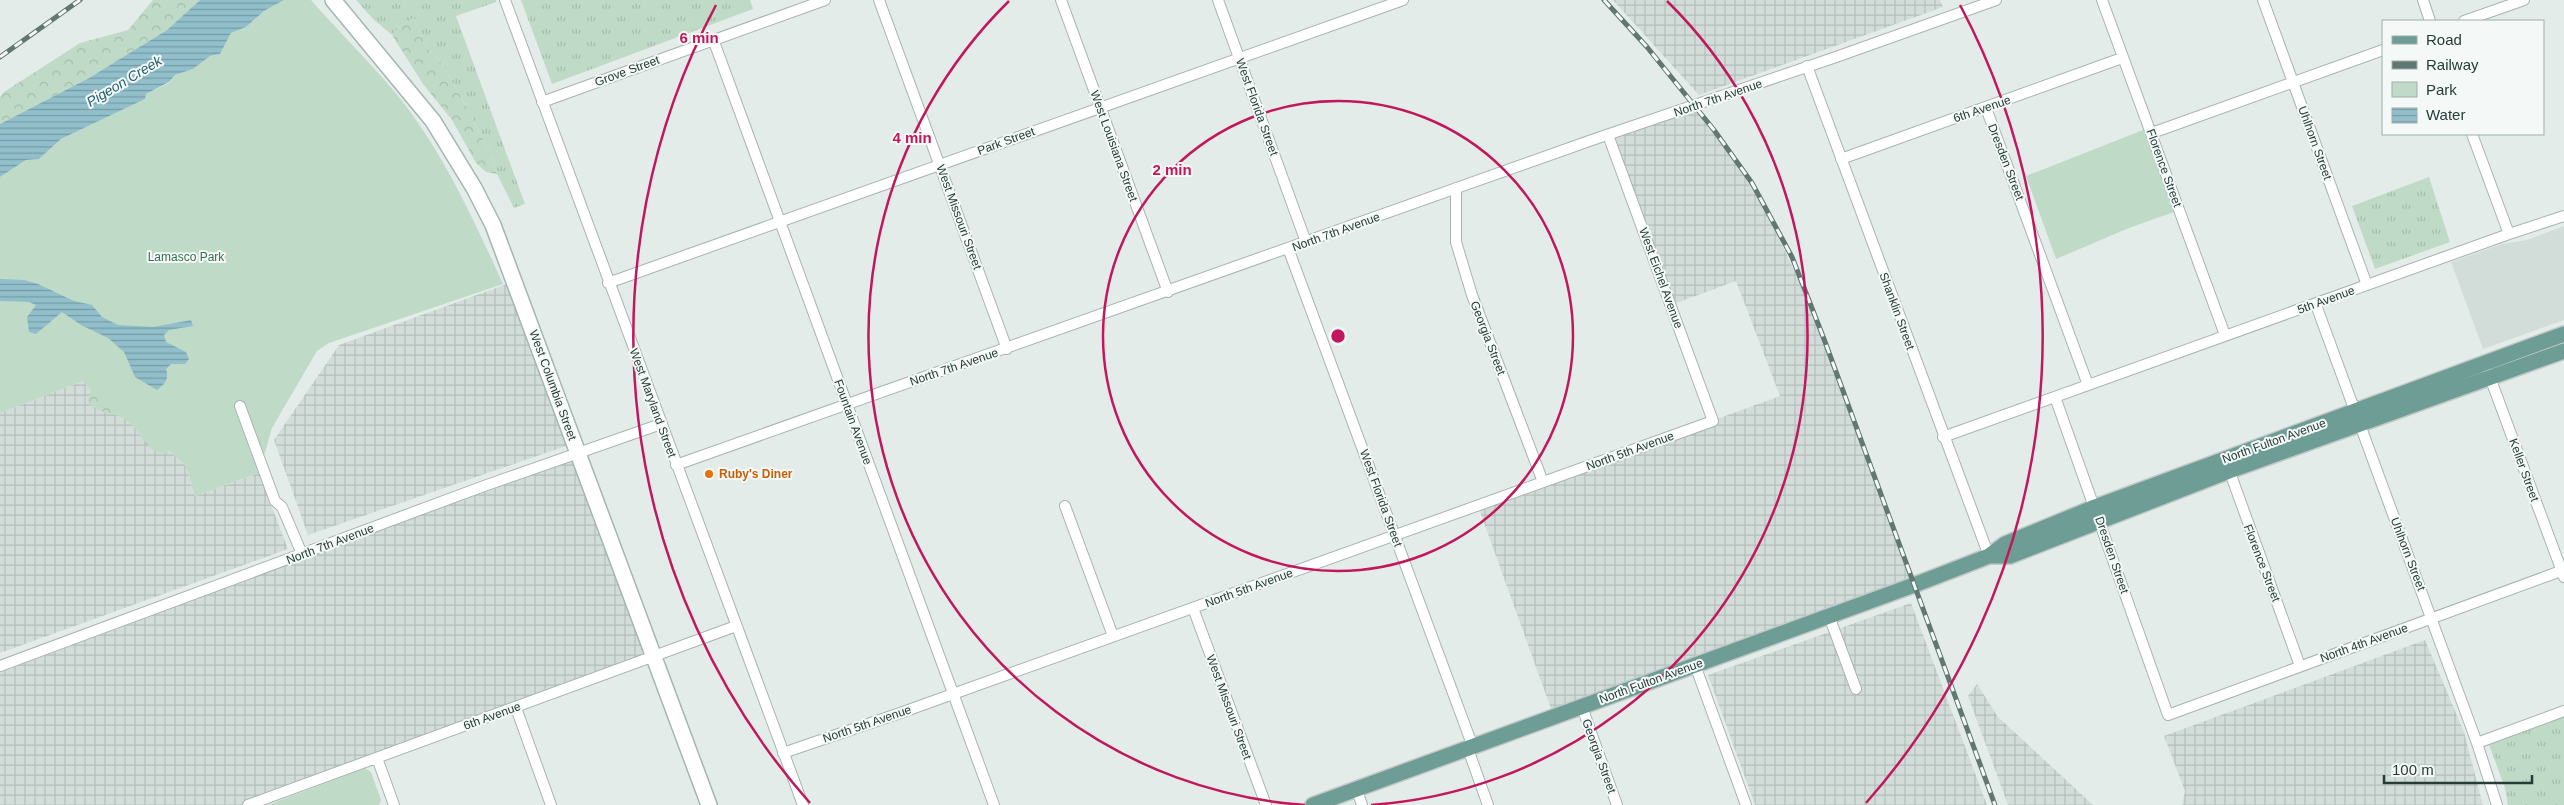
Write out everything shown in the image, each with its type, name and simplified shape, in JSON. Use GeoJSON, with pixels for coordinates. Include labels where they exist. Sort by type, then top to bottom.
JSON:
{"type":"FeatureCollection","features":[{"type":"Feature","properties":{"kind":"main road","name":"West Columbia Street"},"geometry":{"type":"LineString","coordinates":[[333,0],[433,121],[474,188],[502,246],[709,805]]}},
{"type":"Feature","properties":{"kind":"main road","name":"North Fulton Avenue"},"geometry":{"type":"LineString","coordinates":[[1313,805],[1989,556],[2004,544],[2098,513],[2488,370],[2564,334]]}},
{"type":"Feature","properties":{"kind":"main road","name":"North Fulton Avenue"},"geometry":{"type":"LineString","coordinates":[[2488,370],[2564,350]]}},
{"type":"Feature","properties":{"kind":"street","name":"West Maryland Street"},"geometry":{"type":"LineString","coordinates":[[505,0],[803,805]]}},
{"type":"Feature","properties":{"kind":"street","name":"Grove Street"},"geometry":{"type":"LineString","coordinates":[[542,102],[825,0]]}},
{"type":"Feature","properties":{"kind":"street","name":"West Missouri Street"},"geometry":{"type":"LineString","coordinates":[[880,0],[1007,349]]}},
{"type":"Feature","properties":{"kind":"street","name":"West Louisiana Street"},"geometry":{"type":"LineString","coordinates":[[1061,0],[1168,292]]}},
{"type":"Feature","properties":{"kind":"street","name":"West Florida Street"},"geometry":{"type":"LineString","coordinates":[[1218,0],[1306,242]]}},
{"type":"Feature","properties":{"kind":"street","name":"Park Street"},"geometry":{"type":"LineString","coordinates":[[608,282],[1404,0]]}},
{"type":"Feature","properties":{"kind":"street","name":"North 7th Avenue"},"geometry":{"type":"LineString","coordinates":[[676,466],[1456,188],[1996,0]]}},
{"type":"Feature","properties":{"kind":"street","name":"Florence Street"},"geometry":{"type":"LineString","coordinates":[[2102,0],[2225,335]]}},
{"type":"Feature","properties":{"kind":"street","name":"Uhlhorn Street"},"geometry":{"type":"LineString","coordinates":[[2263,0],[2367,285]]}},
{"type":"Feature","properties":{"kind":"street"},"geometry":{"type":"LineString","coordinates":[[2423,0],[2430,20]]}},
{"type":"Feature","properties":{"kind":"street"},"geometry":{"type":"LineString","coordinates":[[2467,20],[2524,0]]}},
{"type":"Feature","properties":{"kind":"street","name":"Fountain Avenue"},"geometry":{"type":"LineString","coordinates":[[713,39],[994,805]]}},
{"type":"Feature","properties":{"kind":"street"},"geometry":{"type":"LineString","coordinates":[[2152,133],[2382,50]]}},
{"type":"Feature","properties":{"kind":"street","name":"6th Avenue"},"geometry":{"type":"LineString","coordinates":[[1841,159],[2122,58]]}},
{"type":"Feature","properties":{"kind":"street","name":"Shanklin Street"},"geometry":{"type":"LineString","coordinates":[[1807,66],[1943,437],[1989,556]]}},
{"type":"Feature","properties":{"kind":"street","name":"Dresden Street"},"geometry":{"type":"LineString","coordinates":[[1986,108],[2088,384]]}},
{"type":"Feature","properties":{"kind":"street","name":"West Eichel Avenue"},"geometry":{"type":"LineString","coordinates":[[1608,135],[1713,421]]}},
{"type":"Feature","properties":{"kind":"street"},"geometry":{"type":"LineString","coordinates":[[2472,135],[2509,234]]}},
{"type":"Feature","properties":{"kind":"street","name":"Georgia Street"},"geometry":{"type":"LineString","coordinates":[[1456,188],[1456,242],[1472,295],[1543,482]]}},
{"type":"Feature","properties":{"kind":"street","name":"5th Avenue"},"geometry":{"type":"LineString","coordinates":[[2088,384],[2564,216]]}},
{"type":"Feature","properties":{"kind":"street","name":"West Florida Street"},"geometry":{"type":"LineString","coordinates":[[1288,248],[1395,536],[1470,748],[1488,805]]}},
{"type":"Feature","properties":{"kind":"street","name":"Uhlhorn Street"},"geometry":{"type":"LineString","coordinates":[[2316,305],[2477,742],[2497,805]]}},
{"type":"Feature","properties":{"kind":"street","name":"Keller Street"},"geometry":{"type":"LineString","coordinates":[[2488,370],[2563,574]]}},
{"type":"Feature","properties":{"kind":"street"},"geometry":{"type":"LineString","coordinates":[[1943,437],[2088,384]]}},
{"type":"Feature","properties":{"kind":"street","name":"Dresden Street"},"geometry":{"type":"LineString","coordinates":[[2054,396],[2098,513],[2168,715]]}},
{"type":"Feature","properties":{"kind":"street"},"geometry":{"type":"LineString","coordinates":[[240,406],[275,501],[282,507],[302,554]]}},
{"type":"Feature","properties":{"kind":"street","name":"North 5th Avenue"},"geometry":{"type":"LineString","coordinates":[[783,752],[1193,608],[1713,421]]}},
{"type":"Feature","properties":{"kind":"street","name":"North 7th Avenue"},"geometry":{"type":"LineString","coordinates":[[0,666],[661,424]]}},
{"type":"Feature","properties":{"kind":"street","name":"Florence Street"},"geometry":{"type":"LineString","coordinates":[[2227,465],[2300,666]]}},
{"type":"Feature","properties":{"kind":"street"},"geometry":{"type":"LineString","coordinates":[[1065,506],[1112,636]]}},
{"type":"Feature","properties":{"kind":"street","name":"North 4th Avenue"},"geometry":{"type":"LineString","coordinates":[[2168,715],[2300,666],[2563,574]]}},
{"type":"Feature","properties":{"kind":"street","name":"West Missouri Street"},"geometry":{"type":"LineString","coordinates":[[1193,608],[1266,805]]}},
{"type":"Feature","properties":{"kind":"street"},"geometry":{"type":"LineString","coordinates":[[1829,616],[1856,689]]}},
{"type":"Feature","properties":{"kind":"street","name":"6th Avenue"},"geometry":{"type":"LineString","coordinates":[[248,805],[736,626]]}},
{"type":"Feature","properties":{"kind":"street"},"geometry":{"type":"LineString","coordinates":[[1695,665],[1746,805]]}},
{"type":"Feature","properties":{"kind":"street","name":"Georgia Street"},"geometry":{"type":"LineString","coordinates":[[1582,707],[1617,805]]}},
{"type":"Feature","properties":{"kind":"street"},"geometry":{"type":"LineString","coordinates":[[516,708],[551,805]]}},
{"type":"Feature","properties":{"kind":"street"},"geometry":{"type":"LineString","coordinates":[[2477,742],[2564,711]]}},
{"type":"Feature","properties":{"kind":"street"},"geometry":{"type":"LineString","coordinates":[[377,758],[394,805]]}},
{"type":"Feature","properties":{"kind":"street"},"geometry":{"type":"LineString","coordinates":[[1357,790],[1362,805]]}},
{"type":"Feature","properties":{"kind":"shaded area"},"geometry":{"type":"Polygon","coordinates":[[[1613,0],[1940,0],[1943,7],[1699,95],[1613,0]]]}},
{"type":"Feature","properties":{"kind":"shaded area"},"geometry":{"type":"Polygon","coordinates":[[[1695,106],[1762,202],[1815,315],[1914,585],[1554,717],[1478,506],[1780,396],[1736,281],[1671,305],[1608,135],[1695,106]]]}},
{"type":"Feature","properties":{"kind":"shaded area"},"geometry":{"type":"Polygon","coordinates":[[[2564,226],[2564,320],[2483,349],[2451,262],[2502,244],[2527,240],[2564,226]]]}},
{"type":"Feature","properties":{"kind":"shaded area"},"geometry":{"type":"Polygon","coordinates":[[[507,284],[566,446],[308,535],[274,440],[339,345],[507,284]]]}},
{"type":"Feature","properties":{"kind":"shaded area"},"geometry":{"type":"Polygon","coordinates":[[[83,381],[102,405],[124,410],[186,466],[195,496],[259,473],[288,549],[0,653],[0,413],[83,381]]]}},
{"type":"Feature","properties":{"kind":"shaded area"},"geometry":{"type":"Polygon","coordinates":[[[579,454],[653,657],[248,805],[0,805],[0,667],[579,454]]]}},
{"type":"Feature","properties":{"kind":"shaded area"},"geometry":{"type":"Polygon","coordinates":[[[1911,603],[1987,805],[1755,805],[1708,675],[1911,603]]]}},
{"type":"Feature","properties":{"kind":"shaded area"},"geometry":{"type":"Polygon","coordinates":[[[2425,640],[2464,732],[2483,805],[2182,805],[2185,791],[2164,736],[2425,640]]]}},
{"type":"Feature","properties":{"kind":"shaded area"},"geometry":{"type":"Polygon","coordinates":[[[1977,684],[1998,717],[2093,805],[2008,805],[1968,696],[1977,684]]]}},
{"type":"Feature","properties":{"kind":"green space"},"geometry":{"type":"Polygon","coordinates":[[[153,0],[200,0],[167,30],[89,78],[0,124],[0,97],[4,92],[80,43],[128,30],[153,0]]]}},
{"type":"Feature","properties":{"kind":"green space","name":"Lamasco Park"},"geometry":{"type":"Polygon","coordinates":[[[284,0],[311,0],[398,96],[429,140],[456,186],[503,284],[329,343],[317,351],[272,428],[259,473],[195,496],[186,466],[124,410],[102,405],[83,381],[0,413],[0,177],[26,160],[39,159],[61,139],[145,99],[146,94],[169,83],[175,75],[193,69],[210,56],[220,54],[231,33],[246,27],[264,11],[284,0]]]}},
{"type":"Feature","properties":{"kind":"green space"},"geometry":{"type":"Polygon","coordinates":[[[356,0],[496,0],[496,2],[456,16],[525,204],[514,208],[497,174],[490,153],[460,95],[442,64],[426,47],[414,18],[401,25],[392,35],[374,20],[356,0]]]}},
{"type":"Feature","properties":{"kind":"green space"},"geometry":{"type":"Polygon","coordinates":[[[521,0],[750,0],[753,9],[552,84],[521,0]]]}},
{"type":"Feature","properties":{"kind":"green space"},"geometry":{"type":"Polygon","coordinates":[[[414,18],[426,47],[442,64],[460,95],[490,153],[497,174],[486,172],[476,163],[452,120],[423,84],[392,35],[401,25],[414,18]]]}},
{"type":"Feature","properties":{"kind":"green space"},"geometry":{"type":"Polygon","coordinates":[[[2143,130],[2174,212],[2129,228],[2056,259],[2026,176],[2143,130]]]}},
{"type":"Feature","properties":{"kind":"green space"},"geometry":{"type":"Polygon","coordinates":[[[2429,177],[2450,242],[2375,269],[2352,206],[2429,177]]]}},
{"type":"Feature","properties":{"kind":"green space"},"geometry":{"type":"Polygon","coordinates":[[[99,382],[169,450],[167,454],[151,449],[126,420],[102,411],[88,402],[90,392],[99,382]]]}},
{"type":"Feature","properties":{"kind":"green space"},"geometry":{"type":"Polygon","coordinates":[[[2564,713],[2564,805],[2508,805],[2505,788],[2488,742],[2564,713]]]}},
{"type":"Feature","properties":{"kind":"green space"},"geometry":{"type":"Polygon","coordinates":[[[365,768],[371,772],[381,800],[379,805],[268,805],[365,768]]]}},
{"type":"Feature","properties":{"kind":"water","name":"Pigeon Creek"},"geometry":{"type":"Polygon","coordinates":[[[200,0],[284,0],[264,11],[246,27],[231,33],[220,54],[210,56],[193,69],[175,75],[169,82],[146,94],[145,99],[61,139],[39,159],[26,160],[0,177],[0,124],[89,78],[167,30],[200,0]]]}},
{"type":"Feature","properties":{"kind":"water"},"geometry":{"type":"Polygon","coordinates":[[[0,279],[24,280],[38,284],[74,301],[92,305],[102,317],[118,325],[153,327],[191,320],[193,326],[169,330],[164,335],[166,342],[186,352],[189,359],[185,364],[171,364],[166,369],[166,381],[157,390],[135,377],[124,352],[108,338],[81,325],[62,312],[36,334],[29,332],[27,317],[36,305],[29,302],[0,301],[0,279]]]}},
{"type":"Feature","properties":{"kind":"railway"},"geometry":{"type":"LineString","coordinates":[[0,57],[80,0]]}},
{"type":"Feature","properties":{"kind":"railway"},"geometry":{"type":"LineString","coordinates":[[1604,0],[1647,47],[1714,130],[1752,183],[1792,257],[1824,339],[1995,805]]}},
{"type":"Feature","properties":{"kind":"place","name":"Ruby's Diner"},"geometry":{"type":"Point","coordinates":[709,474]}}]}
